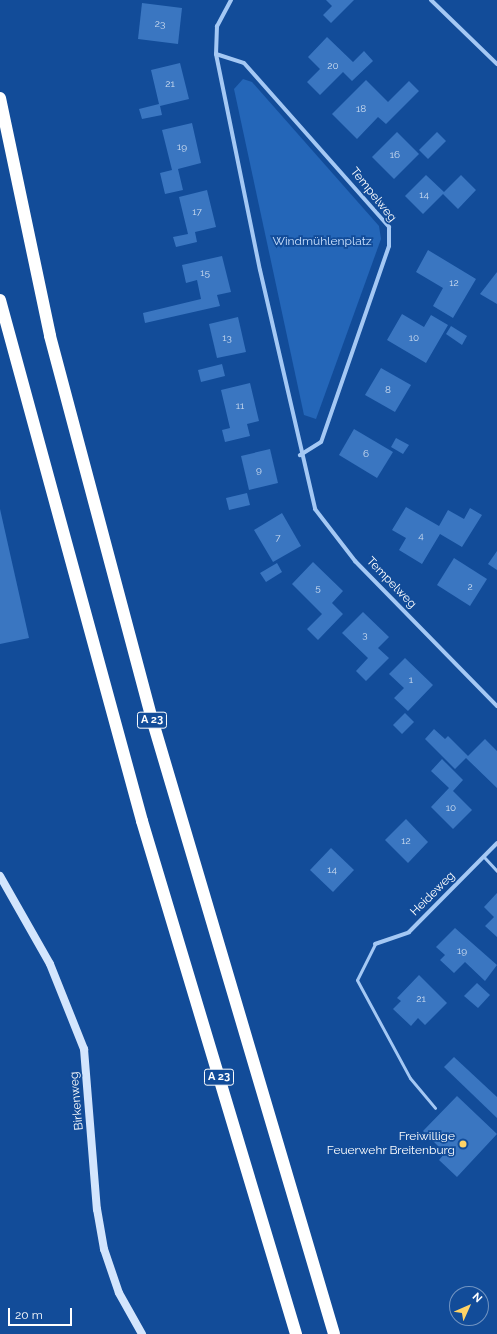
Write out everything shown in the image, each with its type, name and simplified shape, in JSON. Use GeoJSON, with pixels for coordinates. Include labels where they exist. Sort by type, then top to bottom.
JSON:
{"type":"FeatureCollection","features":[{"type":"Feature","properties":{"kind":"highway","name":"A 23"},"geometry":{"type":"LineString","coordinates":[[0,98],[50,336],[152,719],[334,1334]]}},
{"type":"Feature","properties":{"kind":"highway","name":"A 23"},"geometry":{"type":"LineString","coordinates":[[0,300],[142,821],[296,1334]]}},
{"type":"Feature","properties":{"kind":"street","name":"Tempelweg"},"geometry":{"type":"LineString","coordinates":[[231,0],[217,26],[216,54],[300,455],[319,515],[355,561],[497,706]]}},
{"type":"Feature","properties":{"kind":"street"},"geometry":{"type":"LineString","coordinates":[[431,0],[497,64]]}},
{"type":"Feature","properties":{"kind":"street","name":"Tempelweg"},"geometry":{"type":"LineString","coordinates":[[216,54],[244,63],[389,227],[389,246],[321,442],[300,455]]}},
{"type":"Feature","properties":{"kind":"street","name":"Heideweg"},"geometry":{"type":"LineString","coordinates":[[375,944],[409,932],[497,844]]}},
{"type":"Feature","properties":{"kind":"street","name":"Birkenweg"},"geometry":{"type":"LineString","coordinates":[[0,876],[50,964],[84,1049],[97,1209],[104,1249],[119,1293],[142,1334]]}},
{"type":"Feature","properties":{"kind":"lane"},"geometry":{"type":"LineString","coordinates":[[484,857],[497,871]]}},
{"type":"Feature","properties":{"kind":"lane"},"geometry":{"type":"LineString","coordinates":[[375,944],[357,980],[410,1078],[435,1108]]}},
{"type":"Feature","properties":{"kind":"green space","name":"Windmühlenplatz"},"geometry":{"type":"Polygon","coordinates":[[[243,79],[252,82],[379,226],[381,239],[316,419],[304,415],[234,89],[243,79]]]}},
{"type":"Feature","properties":{"kind":"building"},"geometry":{"type":"Polygon","coordinates":[[[326,0],[354,0],[331,23],[323,15],[332,6],[326,0]]]}},
{"type":"Feature","properties":{"kind":"building"},"geometry":{"type":"Polygon","coordinates":[[[142,3],[182,8],[178,44],[138,39],[142,3]]]}},
{"type":"Feature","properties":{"kind":"building"},"geometry":{"type":"Polygon","coordinates":[[[327,37],[353,62],[364,51],[373,61],[352,81],[343,72],[320,95],[307,82],[320,69],[308,57],[327,37]]]}},
{"type":"Feature","properties":{"kind":"building"},"geometry":{"type":"Polygon","coordinates":[[[180,63],[189,99],[160,106],[162,115],[142,119],[139,109],[159,104],[151,70],[180,63]]]}},
{"type":"Feature","properties":{"kind":"building"},"geometry":{"type":"Polygon","coordinates":[[[366,80],[388,102],[409,81],[419,91],[386,124],[378,117],[357,139],[332,114],[366,80]]]}},
{"type":"Feature","properties":{"kind":"building"},"geometry":{"type":"Polygon","coordinates":[[[192,123],[201,163],[178,169],[183,190],[165,194],[160,173],[172,170],[162,130],[192,123]]]}},
{"type":"Feature","properties":{"kind":"building"},"geometry":{"type":"Polygon","coordinates":[[[397,132],[419,154],[394,179],[372,157],[397,132]]]}},
{"type":"Feature","properties":{"kind":"building"},"geometry":{"type":"Polygon","coordinates":[[[437,132],[446,141],[428,159],[419,150],[437,132]]]}},
{"type":"Feature","properties":{"kind":"building"},"geometry":{"type":"Polygon","coordinates":[[[426,175],[444,192],[461,175],[476,190],[458,209],[443,194],[423,214],[405,196],[426,175]]]}},
{"type":"Feature","properties":{"kind":"building"},"geometry":{"type":"Polygon","coordinates":[[[207,190],[216,227],[195,232],[197,242],[176,247],[173,237],[188,234],[179,197],[207,190]]]}},
{"type":"Feature","properties":{"kind":"building"},"geometry":{"type":"Polygon","coordinates":[[[428,250],[476,279],[453,318],[433,306],[443,288],[416,272],[428,250]]]}},
{"type":"Feature","properties":{"kind":"building"},"geometry":{"type":"Polygon","coordinates":[[[222,256],[231,292],[217,295],[220,306],[145,323],[143,313],[201,299],[197,280],[186,283],[182,265],[222,256]]]}},
{"type":"Feature","properties":{"kind":"building"},"geometry":{"type":"Polygon","coordinates":[[[497,272],[497,304],[480,294],[497,272]]]}},
{"type":"Feature","properties":{"kind":"building"},"geometry":{"type":"Polygon","coordinates":[[[402,314],[424,327],[431,315],[448,325],[426,363],[387,340],[402,314]]]}},
{"type":"Feature","properties":{"kind":"building"},"geometry":{"type":"Polygon","coordinates":[[[238,317],[246,352],[217,358],[209,324],[238,317]]]}},
{"type":"Feature","properties":{"kind":"building"},"geometry":{"type":"Polygon","coordinates":[[[451,326],[467,336],[462,345],[446,334],[451,326]]]}},
{"type":"Feature","properties":{"kind":"building"},"geometry":{"type":"Polygon","coordinates":[[[222,364],[225,376],[201,382],[198,370],[222,364]]]}},
{"type":"Feature","properties":{"kind":"building"},"geometry":{"type":"Polygon","coordinates":[[[381,368],[411,385],[395,412],[365,395],[381,368]]]}},
{"type":"Feature","properties":{"kind":"building"},"geometry":{"type":"Polygon","coordinates":[[[250,383],[259,421],[247,424],[250,436],[225,442],[222,430],[230,428],[221,390],[250,383]]]}},
{"type":"Feature","properties":{"kind":"building"},"geometry":{"type":"Polygon","coordinates":[[[354,429],[393,452],[377,478],[339,455],[354,429]]]}},
{"type":"Feature","properties":{"kind":"building"},"geometry":{"type":"Polygon","coordinates":[[[396,438],[409,445],[403,454],[391,447],[396,438]]]}},
{"type":"Feature","properties":{"kind":"building"},"geometry":{"type":"Polygon","coordinates":[[[270,449],[278,483],[249,490],[241,456],[270,449]]]}},
{"type":"Feature","properties":{"kind":"building"},"geometry":{"type":"Polygon","coordinates":[[[247,493],[250,505],[229,510],[226,498],[247,493]]]}},
{"type":"Feature","properties":{"kind":"building"},"geometry":{"type":"Polygon","coordinates":[[[406,507],[439,526],[448,510],[464,519],[470,508],[482,515],[462,547],[440,534],[422,564],[399,550],[406,538],[392,530],[406,507]]]}},
{"type":"Feature","properties":{"kind":"building"},"geometry":{"type":"Polygon","coordinates":[[[0,509],[29,638],[0,644],[0,509]]]}},
{"type":"Feature","properties":{"kind":"building"},"geometry":{"type":"Polygon","coordinates":[[[282,513],[301,546],[273,562],[254,530],[282,513]]]}},
{"type":"Feature","properties":{"kind":"building"},"geometry":{"type":"Polygon","coordinates":[[[497,551],[497,570],[488,564],[497,551]]]}},
{"type":"Feature","properties":{"kind":"building"},"geometry":{"type":"Polygon","coordinates":[[[454,558],[487,579],[470,606],[437,585],[454,558]]]}},
{"type":"Feature","properties":{"kind":"building"},"geometry":{"type":"Polygon","coordinates":[[[313,562],[343,591],[332,603],[343,614],[318,640],[307,629],[322,614],[292,584],[313,562]]]}},
{"type":"Feature","properties":{"kind":"building"},"geometry":{"type":"Polygon","coordinates":[[[277,563],[282,572],[266,582],[260,573],[277,563]]]}},
{"type":"Feature","properties":{"kind":"building"},"geometry":{"type":"Polygon","coordinates":[[[363,612],[389,637],[378,648],[389,658],[366,681],[356,671],[368,658],[342,633],[363,612]]]}},
{"type":"Feature","properties":{"kind":"building"},"geometry":{"type":"Polygon","coordinates":[[[405,658],[433,685],[408,711],[394,698],[404,688],[389,674],[405,658]]]}},
{"type":"Feature","properties":{"kind":"building"},"geometry":{"type":"Polygon","coordinates":[[[405,713],[414,722],[402,734],[393,725],[405,713]]]}},
{"type":"Feature","properties":{"kind":"building"},"geometry":{"type":"Polygon","coordinates":[[[434,729],[445,739],[448,736],[468,756],[485,739],[497,751],[497,788],[466,758],[455,769],[425,739],[434,729]]]}},
{"type":"Feature","properties":{"kind":"building"},"geometry":{"type":"Polygon","coordinates":[[[442,759],[463,780],[453,791],[472,810],[453,829],[431,807],[449,788],[431,771],[442,759]]]}},
{"type":"Feature","properties":{"kind":"building"},"geometry":{"type":"Polygon","coordinates":[[[406,819],[428,842],[408,863],[385,840],[406,819]]]}},
{"type":"Feature","properties":{"kind":"building"},"geometry":{"type":"Polygon","coordinates":[[[331,848],[354,870],[333,892],[310,870],[331,848]]]}},
{"type":"Feature","properties":{"kind":"building"},"geometry":{"type":"Polygon","coordinates":[[[497,893],[497,937],[485,926],[494,917],[484,907],[497,893]]]}},
{"type":"Feature","properties":{"kind":"building"},"geometry":{"type":"Polygon","coordinates":[[[455,928],[497,965],[485,981],[465,962],[454,973],[440,960],[445,955],[436,947],[455,928]]]}},
{"type":"Feature","properties":{"kind":"building"},"geometry":{"type":"Polygon","coordinates":[[[419,975],[447,1003],[425,1025],[418,1018],[411,1026],[393,1009],[401,1001],[397,998],[419,975]]]}},
{"type":"Feature","properties":{"kind":"building"},"geometry":{"type":"Polygon","coordinates":[[[477,983],[490,995],[478,1008],[464,996],[477,983]]]}},
{"type":"Feature","properties":{"kind":"building"},"geometry":{"type":"Polygon","coordinates":[[[454,1057],[497,1097],[497,1118],[444,1067],[454,1057]]]}},
{"type":"Feature","properties":{"kind":"building","name":"Freiwillige Feuerwehr Breitenburg"},"geometry":{"type":"Polygon","coordinates":[[[457,1096],[497,1134],[457,1177],[439,1160],[445,1153],[423,1131],[457,1096]]]}},
{"type":"Feature","properties":{"kind":"place","name":"Freiwillige Feuerwehr Breitenburg"},"geometry":{"type":"Point","coordinates":[463,1144]}}]}
